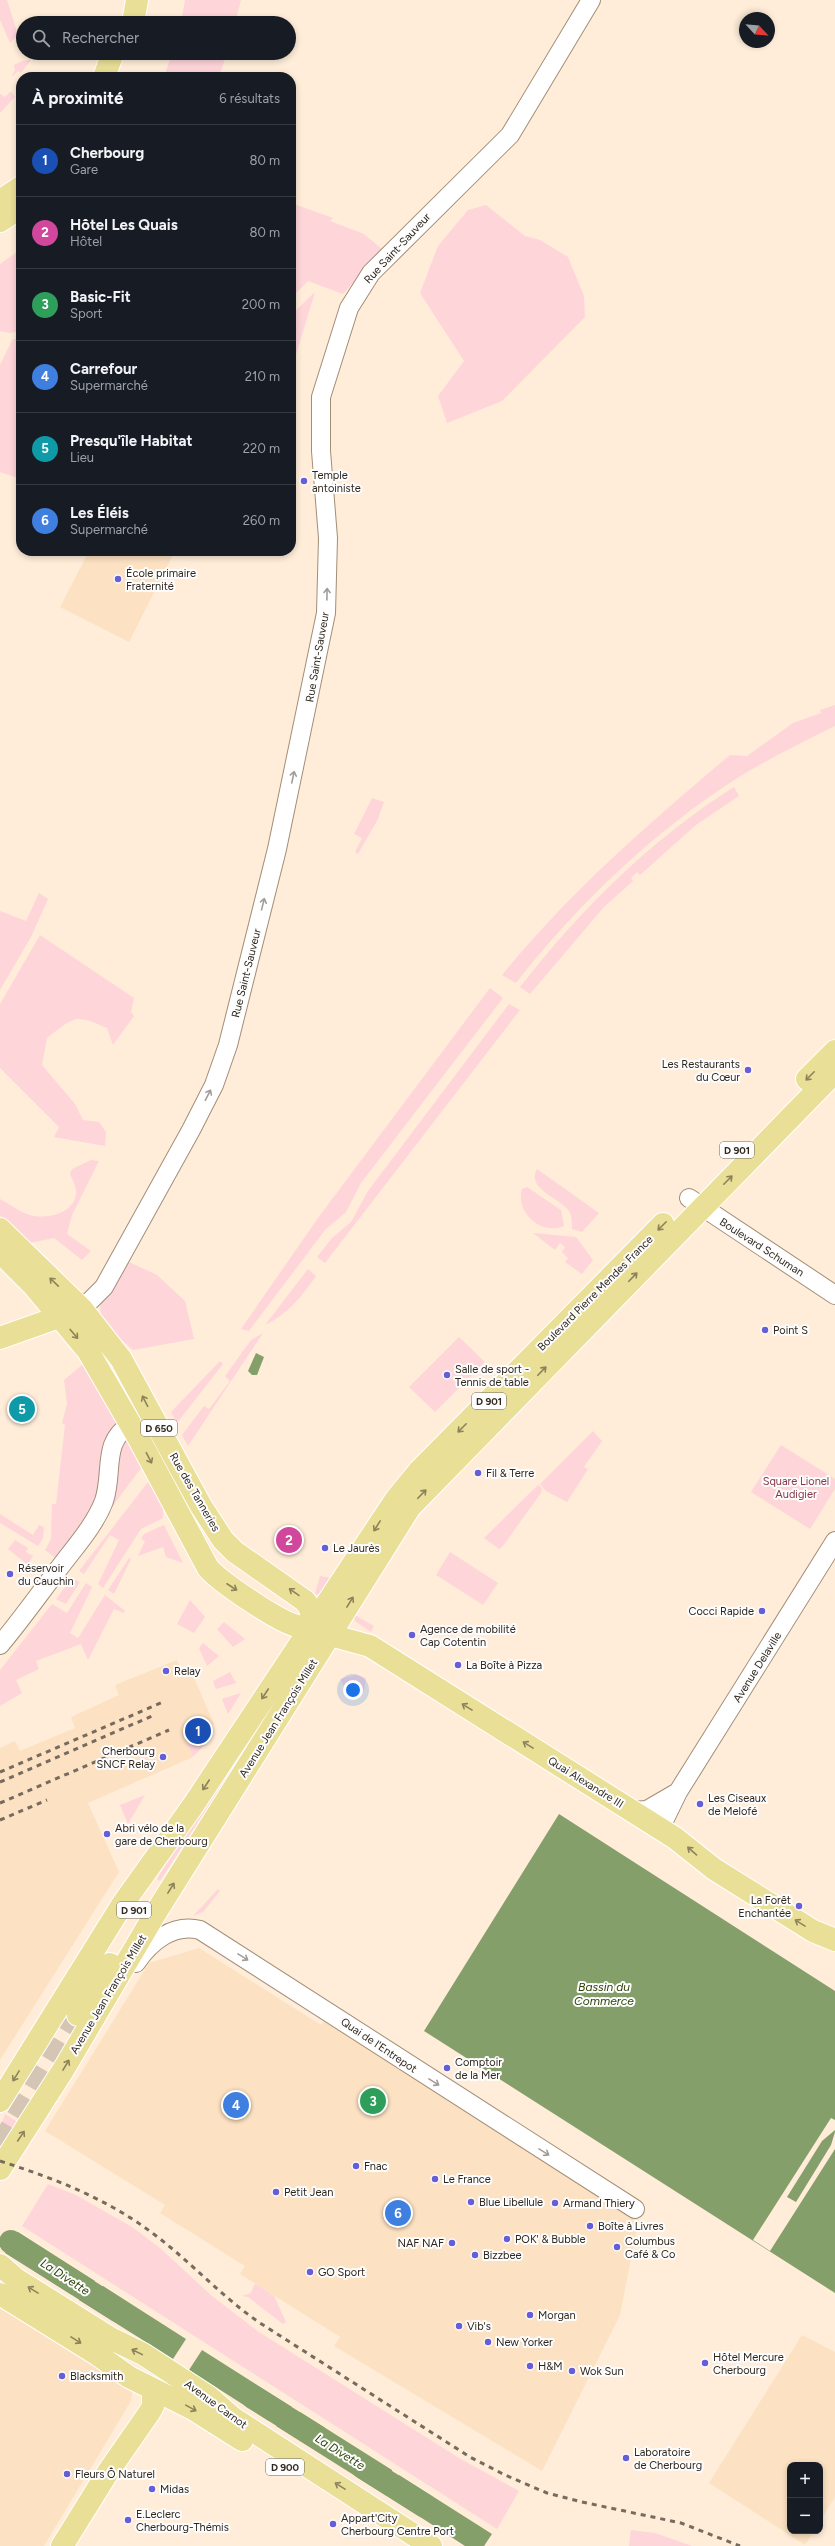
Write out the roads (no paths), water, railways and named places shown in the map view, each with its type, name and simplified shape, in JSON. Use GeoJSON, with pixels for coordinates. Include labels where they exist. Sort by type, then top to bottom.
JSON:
{"type":"FeatureCollection","features":[{"type":"Feature","properties":{"kind":"main road"},"geometry":{"type":"LineString","coordinates":[[120,16],[122,0]]}},
{"type":"Feature","properties":{"kind":"main road"},"geometry":{"type":"LineString","coordinates":[[134,16],[137,0]]}},
{"type":"Feature","properties":{"kind":"main road"},"geometry":{"type":"LineString","coordinates":[[106,72],[110,60]]}},
{"type":"Feature","properties":{"kind":"main road"},"geometry":{"type":"LineString","coordinates":[[120,72],[124,60]]}},
{"type":"Feature","properties":{"kind":"main road"},"geometry":{"type":"LineString","coordinates":[[0,201],[16,190]]}},
{"type":"Feature","properties":{"kind":"main road"},"geometry":{"type":"LineString","coordinates":[[0,221],[16,210]]}},
{"type":"Feature","properties":{"kind":"main road","name":"Boulevard Pierre Mendes France"},"geometry":{"type":"LineString","coordinates":[[330,1635],[403,1518],[418,1498],[695,1203],[835,1051]]}},
{"type":"Feature","properties":{"kind":"main road","name":"Boulevard Pierre Mendes France"},"geometry":{"type":"LineString","coordinates":[[312,1624],[385,1513],[419,1471],[695,1203],[835,1072]]}},
{"type":"Feature","properties":{"kind":"main road","name":"D 650"},"geometry":{"type":"LineString","coordinates":[[0,1230],[82,1309]]}},
{"type":"Feature","properties":{"kind":"main road","name":"D 650"},"geometry":{"type":"LineString","coordinates":[[0,1252],[60,1317],[88,1351],[131,1424],[208,1568],[220,1579],[281,1618],[296,1626],[312,1624]]}},
{"type":"Feature","properties":{"kind":"main road"},"geometry":{"type":"LineString","coordinates":[[0,1338],[82,1309]]}},
{"type":"Feature","properties":{"kind":"main road","name":"Rue des Tanneries"},"geometry":{"type":"LineString","coordinates":[[82,1309],[121,1358],[201,1506],[223,1540],[235,1552],[305,1601],[310,1608],[314,1646],[307,1674]]}},
{"type":"Feature","properties":{"kind":"main road","name":"D 650"},"geometry":{"type":"LineString","coordinates":[[281,1618],[295,1635],[290,1655]]}},
{"type":"Feature","properties":{"kind":"main road","name":"Quai Alexandre III"},"geometry":{"type":"LineString","coordinates":[[312,1624],[330,1635],[370,1646],[681,1841],[714,1869],[813,1931],[835,1940]]}},
{"type":"Feature","properties":{"kind":"main road","name":"D 901"},"geometry":{"type":"LineString","coordinates":[[290,1655],[312,1624]]}},
{"type":"Feature","properties":{"kind":"main road","name":"Avenue Jean François Millet"},"geometry":{"type":"LineString","coordinates":[[0,2169],[124,1970],[155,1914],[307,1674],[330,1635]]}},
{"type":"Feature","properties":{"kind":"main road","name":"Avenue Jean François Millet"},"geometry":{"type":"LineString","coordinates":[[0,2102],[122,1905],[192,1807],[290,1655]]}},
{"type":"Feature","properties":{"kind":"main road","name":"D 901"},"geometry":{"type":"LineString","coordinates":[[155,1914],[138,1921],[75,2014],[185,1828],[192,1807]]}},
{"type":"Feature","properties":{"kind":"main road","name":"Avenue Carnot"},"geometry":{"type":"LineString","coordinates":[[0,2265],[16,2280],[112,2339],[143,2354],[209,2397],[233,2418],[431,2546]]}},
{"type":"Feature","properties":{"kind":"main road","name":"D 900"},"geometry":{"type":"LineString","coordinates":[[0,2294],[98,2355],[123,2374],[154,2393],[193,2409],[413,2546]]}},
{"type":"Feature","properties":{"kind":"main road"},"geometry":{"type":"LineString","coordinates":[[62,2546],[108,2472],[134,2415],[143,2400],[154,2393],[170,2372]]}},
{"type":"Feature","properties":{"kind":"street","name":"Rue Saint-Sauveur"},"geometry":{"type":"LineString","coordinates":[[82,1309],[104,1287],[191,1130],[214,1085],[228,1044],[277,849],[326,612],[328,538],[321,451],[321,397],[349,308],[372,273],[510,135],[590,2]]}},
{"type":"Feature","properties":{"kind":"street","name":"Boulevard Schuman"},"geometry":{"type":"LineString","coordinates":[[695,1203],[835,1295]]}},
{"type":"Feature","properties":{"kind":"street"},"geometry":{"type":"LineString","coordinates":[[3,1636],[90,1525],[103,1502],[108,1486],[113,1442],[120,1431],[131,1424]]}},
{"type":"Feature","properties":{"kind":"street","name":"Avenue Delaville"},"geometry":{"type":"LineString","coordinates":[[660,1829],[678,1792],[835,1541]]}},
{"type":"Feature","properties":{"kind":"street","name":"Avenue Delaville"},"geometry":{"type":"LineString","coordinates":[[632,1811],[647,1810],[678,1792]]}},
{"type":"Feature","properties":{"kind":"street","name":"Quai de l'Entrepot"},"geometry":{"type":"LineString","coordinates":[[124,1970],[135,1965],[153,1941],[184,1929],[200,1930],[635,2210]]}},
{"type":"Feature","properties":{"kind":"water"},"geometry":{"type":"Polygon","coordinates":[[[256,1353],[264,1357],[257,1375],[252,1375],[248,1371],[256,1353]]]}},
{"type":"Feature","properties":{"kind":"water","name":"Bassin du Commerce"},"geometry":{"type":"Polygon","coordinates":[[[559,1814],[835,1991],[835,2293],[424,2031],[559,1814]]]}},
{"type":"Feature","properties":{"kind":"water"},"geometry":{"type":"Polygon","coordinates":[[[18,2232],[95,2281],[72,2295],[5,2253],[18,2232]]]}},
{"type":"Feature","properties":{"kind":"water"},"geometry":{"type":"Polygon","coordinates":[[[103,2286],[186,2339],[173,2359],[79,2300],[103,2286]]]}},
{"type":"Feature","properties":{"kind":"water"},"geometry":{"type":"Polygon","coordinates":[[[202,2350],[292,2407],[269,2421],[189,2370],[202,2350]]]}},
{"type":"Feature","properties":{"kind":"water"},"geometry":{"type":"Polygon","coordinates":[[[300,2412],[392,2470],[387,2496],[276,2426],[300,2412]]]}},
{"type":"Feature","properties":{"kind":"water"},"geometry":{"type":"Polygon","coordinates":[[[399,2475],[492,2534],[484,2546],[465,2546],[394,2500],[399,2475]]]}},
{"type":"Feature","properties":{"kind":"waterway","name":"La Divette"},"geometry":{"type":"LineString","coordinates":[[11,2242],[119,2311]]}},
{"type":"Feature","properties":{"kind":"waterway","name":"La Divette"},"geometry":{"type":"LineString","coordinates":[[253,2397],[317,2437]]}},
{"type":"Feature","properties":{"kind":"waterway","name":"La Divette"},"geometry":{"type":"LineString","coordinates":[[363,2467],[425,2506]]}},
{"type":"Feature","properties":{"kind":"tunnel"},"geometry":{"type":"LineString","coordinates":[[0,2146],[78,2015]]}},
{"type":"Feature","properties":{"kind":"railway"},"geometry":{"type":"LineString","coordinates":[[0,1772],[163,1702]]}},
{"type":"Feature","properties":{"kind":"railway"},"geometry":{"type":"LineString","coordinates":[[0,1782],[152,1716]]}},
{"type":"Feature","properties":{"kind":"railway"},"geometry":{"type":"LineString","coordinates":[[0,1803],[169,1730]]}},
{"type":"Feature","properties":{"kind":"railway"},"geometry":{"type":"LineString","coordinates":[[0,1820],[47,1800]]}},
{"type":"Feature","properties":{"kind":"railway"},"geometry":{"type":"LineString","coordinates":[[0,2161],[81,2191],[137,2222],[169,2246],[233,2302],[260,2323],[470,2457],[505,2475],[547,2493],[681,2523],[740,2546]]}},
{"type":"Feature","properties":{"kind":"place","name":"Temple antoiniste"},"geometry":{"type":"Point","coordinates":[304,481]}},
{"type":"Feature","properties":{"kind":"place","name":"École primaire Fraternité"},"geometry":{"type":"Point","coordinates":[118,579]}},
{"type":"Feature","properties":{"kind":"place","name":"Les Restaurants du Cœur"},"geometry":{"type":"Point","coordinates":[748,1070]}},
{"type":"Feature","properties":{"kind":"place","name":"Point S"},"geometry":{"type":"Point","coordinates":[765,1330]}},
{"type":"Feature","properties":{"kind":"place","name":"Salle de sport - Tennis de table"},"geometry":{"type":"Point","coordinates":[447,1375]}},
{"type":"Feature","properties":{"kind":"place","name":"Presqu'île Habitat"},"geometry":{"type":"Point","coordinates":[22,1409]}},
{"type":"Feature","properties":{"kind":"place","name":"Fil & Terre"},"geometry":{"type":"Point","coordinates":[478,1473]}},
{"type":"Feature","properties":{"kind":"place","name":"Hôtel Les Quais"},"geometry":{"type":"Point","coordinates":[289,1540]}},
{"type":"Feature","properties":{"kind":"place","name":"Le Jaurès"},"geometry":{"type":"Point","coordinates":[325,1548]}},
{"type":"Feature","properties":{"kind":"place","name":"Réservoir du Cauchin"},"geometry":{"type":"Point","coordinates":[10,1574]}},
{"type":"Feature","properties":{"kind":"place","name":"Cocci Rapide"},"geometry":{"type":"Point","coordinates":[762,1611]}},
{"type":"Feature","properties":{"kind":"place","name":"Agence de mobilité Cap Cotentin"},"geometry":{"type":"Point","coordinates":[412,1635]}},
{"type":"Feature","properties":{"kind":"place","name":"La Boîte à Pizza"},"geometry":{"type":"Point","coordinates":[458,1665]}},
{"type":"Feature","properties":{"kind":"place","name":"Relay"},"geometry":{"type":"Point","coordinates":[166,1671]}},
{"type":"Feature","properties":{"kind":"place","name":"Cherbourg"},"geometry":{"type":"Point","coordinates":[198,1731]}},
{"type":"Feature","properties":{"kind":"place","name":"Cherbourg SNCF Relay"},"geometry":{"type":"Point","coordinates":[163,1757]}},
{"type":"Feature","properties":{"kind":"place","name":"Les Ciseaux de Melofé"},"geometry":{"type":"Point","coordinates":[700,1804]}},
{"type":"Feature","properties":{"kind":"place","name":"Abri vélo de la gare de Cherbourg"},"geometry":{"type":"Point","coordinates":[107,1834]}},
{"type":"Feature","properties":{"kind":"place","name":"La Forêt Enchantée"},"geometry":{"type":"Point","coordinates":[799,1906]}},
{"type":"Feature","properties":{"kind":"place","name":"Comptoir de la Mer"},"geometry":{"type":"Point","coordinates":[447,2068]}},
{"type":"Feature","properties":{"kind":"place","name":"Basic-Fit"},"geometry":{"type":"Point","coordinates":[373,2101]}},
{"type":"Feature","properties":{"kind":"place","name":"Carrefour"},"geometry":{"type":"Point","coordinates":[236,2105]}},
{"type":"Feature","properties":{"kind":"place","name":"Fnac"},"geometry":{"type":"Point","coordinates":[356,2166]}},
{"type":"Feature","properties":{"kind":"place","name":"Le France"},"geometry":{"type":"Point","coordinates":[435,2179]}},
{"type":"Feature","properties":{"kind":"place","name":"Petit Jean"},"geometry":{"type":"Point","coordinates":[276,2192]}},
{"type":"Feature","properties":{"kind":"place","name":"Blue Libellule"},"geometry":{"type":"Point","coordinates":[471,2202]}},
{"type":"Feature","properties":{"kind":"place","name":"Armand Thiery"},"geometry":{"type":"Point","coordinates":[555,2203]}},
{"type":"Feature","properties":{"kind":"place","name":"Les Éléis"},"geometry":{"type":"Point","coordinates":[398,2213]}},
{"type":"Feature","properties":{"kind":"place","name":"Boîte à Livres"},"geometry":{"type":"Point","coordinates":[590,2226]}},
{"type":"Feature","properties":{"kind":"place","name":"POK' & Bubble"},"geometry":{"type":"Point","coordinates":[507,2239]}},
{"type":"Feature","properties":{"kind":"place","name":"NAF NAF"},"geometry":{"type":"Point","coordinates":[452,2243]}},
{"type":"Feature","properties":{"kind":"place","name":"Columbus Café & Co"},"geometry":{"type":"Point","coordinates":[617,2247]}},
{"type":"Feature","properties":{"kind":"place","name":"Bizzbee"},"geometry":{"type":"Point","coordinates":[475,2255]}},
{"type":"Feature","properties":{"kind":"place","name":"GO Sport"},"geometry":{"type":"Point","coordinates":[310,2272]}},
{"type":"Feature","properties":{"kind":"place","name":"Morgan"},"geometry":{"type":"Point","coordinates":[530,2315]}},
{"type":"Feature","properties":{"kind":"place","name":"Vib's"},"geometry":{"type":"Point","coordinates":[459,2326]}},
{"type":"Feature","properties":{"kind":"place","name":"New Yorker"},"geometry":{"type":"Point","coordinates":[488,2342]}},
{"type":"Feature","properties":{"kind":"place","name":"Hôtel Mercure Cherbourg"},"geometry":{"type":"Point","coordinates":[705,2363]}},
{"type":"Feature","properties":{"kind":"place","name":"H&M"},"geometry":{"type":"Point","coordinates":[530,2366]}},
{"type":"Feature","properties":{"kind":"place","name":"Wok Sun"},"geometry":{"type":"Point","coordinates":[572,2371]}},
{"type":"Feature","properties":{"kind":"place","name":"Blacksmith"},"geometry":{"type":"Point","coordinates":[62,2376]}},
{"type":"Feature","properties":{"kind":"place","name":"Laboratoire de Cherbourg"},"geometry":{"type":"Point","coordinates":[626,2458]}},
{"type":"Feature","properties":{"kind":"place","name":"Fleurs Ô Naturel"},"geometry":{"type":"Point","coordinates":[67,2474]}},
{"type":"Feature","properties":{"kind":"place","name":"Midas"},"geometry":{"type":"Point","coordinates":[152,2489]}},
{"type":"Feature","properties":{"kind":"place","name":"E.Leclerc Cherbourg-Thémis"},"geometry":{"type":"Point","coordinates":[128,2520]}},
{"type":"Feature","properties":{"kind":"place","name":"Appart'City Cherbourg Centre Port"},"geometry":{"type":"Point","coordinates":[333,2524]}},
{"type":"Feature","properties":{"kind":"park label","name":"Square Lionel Audigier"},"geometry":{"type":"Point","coordinates":[796,1487]}}]}
